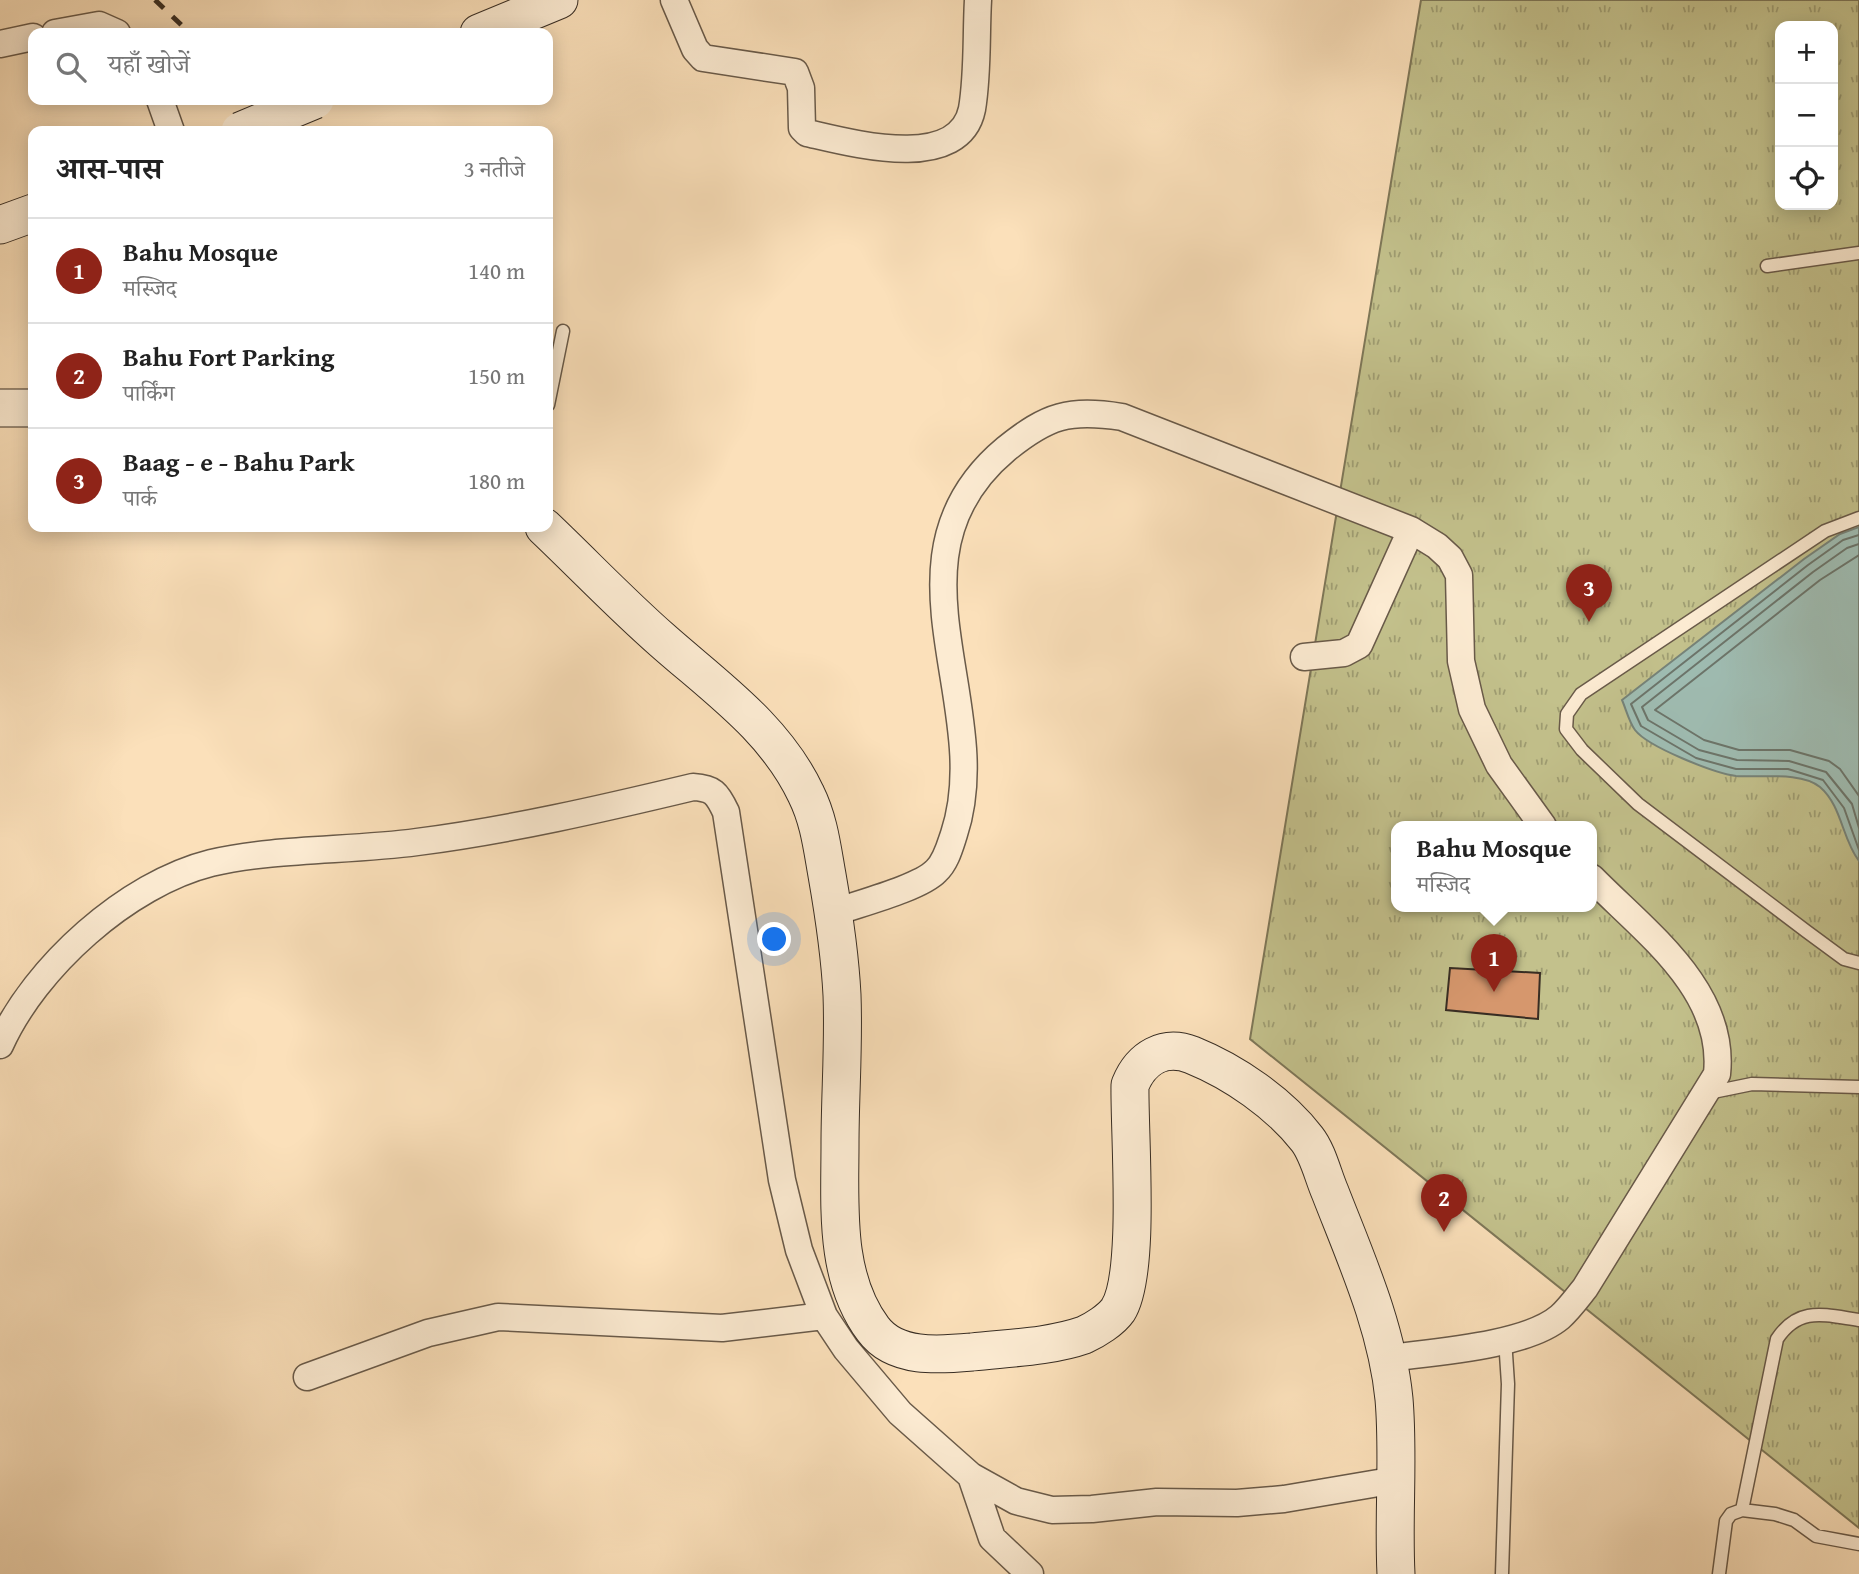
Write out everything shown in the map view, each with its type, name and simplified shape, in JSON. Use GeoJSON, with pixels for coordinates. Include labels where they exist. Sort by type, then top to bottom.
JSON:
{"type":"FeatureCollection","features":[{"type":"Feature","properties":{"kind":"main road"},"geometry":{"type":"LineString","coordinates":[[491,28],[559,0]]}},
{"type":"Feature","properties":{"kind":"main road"},"geometry":{"type":"LineString","coordinates":[[252,126],[302,105]]}},
{"type":"Feature","properties":{"kind":"main road"},"geometry":{"type":"LineString","coordinates":[[0,225],[28,215]]}},
{"type":"Feature","properties":{"kind":"main road"},"geometry":{"type":"LineString","coordinates":[[0,408],[28,408]]}},
{"type":"Feature","properties":{"kind":"main road"},"geometry":{"type":"LineString","coordinates":[[549,532],[659,638],[743,710],[779,748],[805,792],[819,823],[833,913],[842,999],[842,1239],[854,1294],[875,1333],[907,1352],[951,1354],[1019,1347],[1083,1335],[1117,1311],[1125,1293],[1132,1227],[1130,1085],[1135,1072],[1148,1058],[1164,1051],[1185,1052],[1205,1060],[1244,1084],[1292,1121],[1309,1142],[1372,1304],[1388,1358],[1394,1401],[1396,1574]]}},
{"type":"Feature","properties":{"kind":"street"},"geometry":{"type":"LineString","coordinates":[[674,0],[695,49],[702,58],[795,72],[802,88],[802,128],[807,133],[869,144],[930,149],[947,143],[960,133],[971,111],[978,0]]}},
{"type":"Feature","properties":{"kind":"street"},"geometry":{"type":"LineString","coordinates":[[82,28],[99,25],[106,28]]}},
{"type":"Feature","properties":{"kind":"street"},"geometry":{"type":"LineString","coordinates":[[0,44],[28,38]]}},
{"type":"Feature","properties":{"kind":"street"},"geometry":{"type":"LineString","coordinates":[[162,105],[169,126]]}},
{"type":"Feature","properties":{"kind":"street"},"geometry":{"type":"LineString","coordinates":[[833,913],[919,881],[936,872],[948,853],[966,789],[964,748],[946,636],[946,551],[953,522],[967,491],[999,455],[1033,427],[1062,414],[1089,412],[1122,417],[1412,530],[1450,558],[1459,575],[1461,661],[1472,709],[1499,765],[1539,821]]}},
{"type":"Feature","properties":{"kind":"street"},"geometry":{"type":"LineString","coordinates":[[1304,657],[1344,653],[1359,645],[1412,530]]}},
{"type":"Feature","properties":{"kind":"street"},"geometry":{"type":"LineString","coordinates":[[0,1045],[24,1000],[86,935],[121,906],[179,874],[212,863],[416,842],[524,825],[692,787],[710,788],[718,795],[726,812],[782,1181],[799,1250],[824,1316],[846,1349],[900,1413],[971,1476],[1016,1501],[1052,1510],[1157,1502],[1237,1503],[1284,1499],[1396,1480]]}},
{"type":"Feature","properties":{"kind":"street"},"geometry":{"type":"LineString","coordinates":[[1388,1358],[1467,1348],[1533,1333],[1560,1317],[1585,1288],[1717,1074],[1717,1034],[1709,1013],[1665,949],[1597,883]]}},
{"type":"Feature","properties":{"kind":"street"},"geometry":{"type":"LineString","coordinates":[[307,1377],[428,1333],[498,1317],[722,1328],[824,1316]]}},
{"type":"Feature","properties":{"kind":"street"},"geometry":{"type":"LineString","coordinates":[[971,1476],[984,1523],[992,1538],[1030,1574]]}},
{"type":"Feature","properties":{"kind":"lane"},"geometry":{"type":"LineString","coordinates":[[1767,266],[1859,253]]}},
{"type":"Feature","properties":{"kind":"lane"},"geometry":{"type":"LineString","coordinates":[[553,380],[563,331]]}},
{"type":"Feature","properties":{"kind":"lane"},"geometry":{"type":"LineString","coordinates":[[1859,518],[1825,531],[1581,694],[1567,714],[1566,729],[1582,750],[1638,804],[1844,959],[1859,963]]}},
{"type":"Feature","properties":{"kind":"lane"},"geometry":{"type":"LineString","coordinates":[[1704,1094],[1752,1084],[1859,1087]]}},
{"type":"Feature","properties":{"kind":"lane"},"geometry":{"type":"LineString","coordinates":[[1742,1510],[1777,1339],[1786,1325],[1797,1317],[1815,1315],[1859,1320]]}},
{"type":"Feature","properties":{"kind":"lane"},"geometry":{"type":"LineString","coordinates":[[1502,1574],[1508,1384],[1506,1339]]}},
{"type":"Feature","properties":{"kind":"lane"},"geometry":{"type":"LineString","coordinates":[[1719,1574],[1726,1521],[1731,1514],[1742,1510],[1775,1514],[1794,1520],[1816,1536],[1859,1544]]}},
{"type":"Feature","properties":{"kind":"green space"},"geometry":{"type":"Polygon","coordinates":[[[1421,0],[1859,0],[1859,1528],[1250,1039],[1421,0]]]}},
{"type":"Feature","properties":{"kind":"water"},"geometry":{"type":"Polygon","coordinates":[[[1859,527],[1859,861],[1833,803],[1820,787],[1812,782],[1791,777],[1736,776],[1682,758],[1642,737],[1629,719],[1622,700],[1804,559],[1840,534],[1859,527]]]}},
{"type":"Feature","properties":{"kind":"building"},"geometry":{"type":"Polygon","coordinates":[[[1450,968],[1540,973],[1538,1019],[1446,1010],[1450,968]]]}},
{"type":"Feature","properties":{"kind":"railway"},"geometry":{"type":"LineString","coordinates":[[155,0],[185,28]]}},
{"type":"Feature","properties":{"kind":"railway"},"geometry":{"type":"LineString","coordinates":[[263,105],[283,126]]}},
{"type":"Feature","properties":{"kind":"place","name":"Baag - e - Bahu Park"},"geometry":{"type":"Point","coordinates":[1589,622]}},
{"type":"Feature","properties":{"kind":"place","name":"Bahu Mosque"},"geometry":{"type":"Point","coordinates":[1494,992]}},
{"type":"Feature","properties":{"kind":"place","name":"Bahu Fort Parking"},"geometry":{"type":"Point","coordinates":[1444,1232]}}]}
